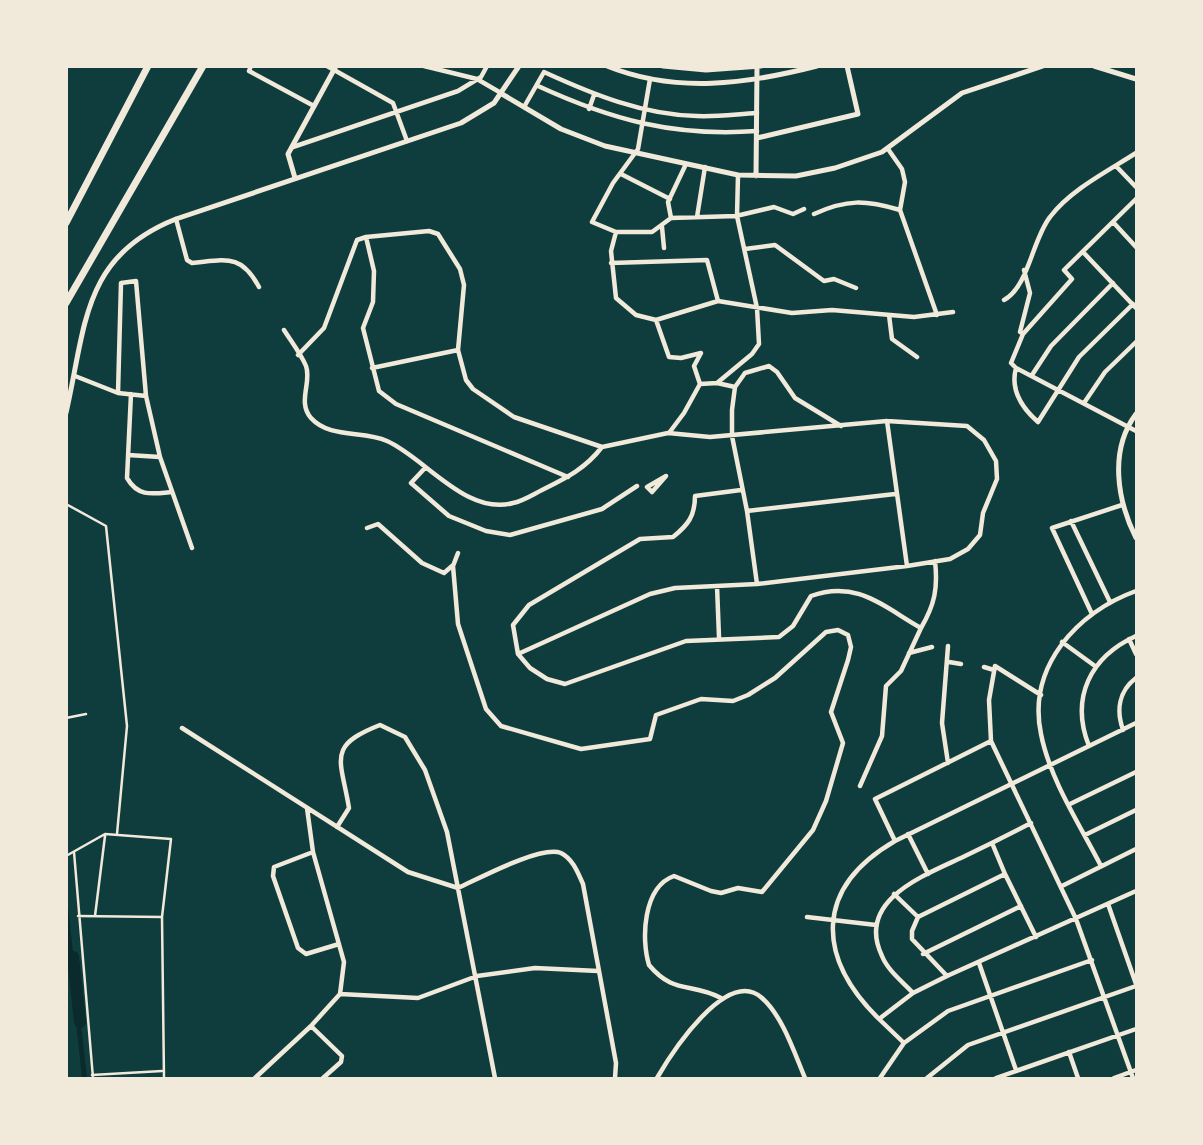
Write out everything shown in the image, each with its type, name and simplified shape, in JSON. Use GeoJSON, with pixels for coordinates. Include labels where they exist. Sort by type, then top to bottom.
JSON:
{"type":"FeatureCollection","features":[{"type":"Feature","properties":{"kind":"highway"},"geometry":{"type":"LineString","coordinates":[[66,223],[148,66]]}},
{"type":"Feature","properties":{"kind":"highway"},"geometry":{"type":"LineString","coordinates":[[66,303],[203,66]]}},
{"type":"Feature","properties":{"kind":"street"},"geometry":{"type":"LineString","coordinates":[[251,66],[248,71],[314,106]]}},
{"type":"Feature","properties":{"kind":"street"},"geometry":{"type":"LineString","coordinates":[[327,66],[393,103],[407,141]]}},
{"type":"Feature","properties":{"kind":"street"},"geometry":{"type":"LineString","coordinates":[[424,66],[477,79],[584,139],[686,164],[756,176],[816,173],[885,150],[962,93],[1043,66]]}},
{"type":"Feature","properties":{"kind":"street"},"geometry":{"type":"LineString","coordinates":[[293,147],[458,91],[477,79],[487,66]]}},
{"type":"Feature","properties":{"kind":"street"},"geometry":{"type":"LineString","coordinates":[[66,413],[91,300],[99,282],[133,241],[176,219],[461,123],[481,112],[502,94],[519,66]]}},
{"type":"Feature","properties":{"kind":"street"},"geometry":{"type":"LineString","coordinates":[[607,66],[650,79],[702,84],[757,81],[817,66]]}},
{"type":"Feature","properties":{"kind":"street"},"geometry":{"type":"LineString","coordinates":[[663,66],[706,70],[759,67],[756,176]]}},
{"type":"Feature","properties":{"kind":"street"},"geometry":{"type":"LineString","coordinates":[[538,86],[589,109],[641,125],[687,132],[757,135],[858,114],[848,66]]}},
{"type":"Feature","properties":{"kind":"street"},"geometry":{"type":"LineString","coordinates":[[1094,66],[1136,79]]}},
{"type":"Feature","properties":{"kind":"street"},"geometry":{"type":"LineString","coordinates":[[295,178],[288,154],[335,69]]}},
{"type":"Feature","properties":{"kind":"street"},"geometry":{"type":"LineString","coordinates":[[524,107],[544,72],[594,95],[645,110],[695,116],[757,113]]}},
{"type":"Feature","properties":{"kind":"street"},"geometry":{"type":"LineString","coordinates":[[650,79],[636,153],[613,183],[592,222],[616,232],[652,232],[671,218],[738,214],[774,207],[793,214],[804,209]]}},
{"type":"Feature","properties":{"kind":"street"},"geometry":{"type":"LineString","coordinates":[[589,109],[594,95]]}},
{"type":"Feature","properties":{"kind":"street"},"geometry":{"type":"LineString","coordinates":[[885,150],[902,169],[905,182],[900,210],[937,315]]}},
{"type":"Feature","properties":{"kind":"street"},"geometry":{"type":"LineString","coordinates":[[1004,300],[1013,295],[1055,210],[1136,153]]}},
{"type":"Feature","properties":{"kind":"street"},"geometry":{"type":"LineString","coordinates":[[671,218],[670,199],[686,164]]}},
{"type":"Feature","properties":{"kind":"street"},"geometry":{"type":"LineString","coordinates":[[1116,166],[1136,187]]}},
{"type":"Feature","properties":{"kind":"street"},"geometry":{"type":"LineString","coordinates":[[697,217],[705,167]]}},
{"type":"Feature","properties":{"kind":"street"},"geometry":{"type":"LineString","coordinates":[[621,174],[670,199]]}},
{"type":"Feature","properties":{"kind":"street"},"geometry":{"type":"LineString","coordinates":[[717,383],[752,354],[759,344],[757,308],[738,214],[738,175]]}},
{"type":"Feature","properties":{"kind":"street"},"geometry":{"type":"LineString","coordinates":[[1136,199],[1064,270],[1072,279],[1023,334],[1011,363],[1136,431]]}},
{"type":"Feature","properties":{"kind":"street"},"geometry":{"type":"LineString","coordinates":[[814,214],[843,202],[877,203],[900,210]]}},
{"type":"Feature","properties":{"kind":"street"},"geometry":{"type":"LineString","coordinates":[[176,219],[187,260],[192,263],[230,259],[251,272],[258,287]]}},
{"type":"Feature","properties":{"kind":"street"},"geometry":{"type":"LineString","coordinates":[[1113,222],[1136,247]]}},
{"type":"Feature","properties":{"kind":"street"},"geometry":{"type":"LineString","coordinates":[[662,227],[664,248]]}},
{"type":"Feature","properties":{"kind":"street"},"geometry":{"type":"LineString","coordinates":[[298,355],[324,328],[352,247],[366,236],[421,231],[438,234],[460,269],[464,285],[458,350],[466,380],[485,398],[514,417],[601,447],[668,433],[710,438],[887,421],[967,426],[984,440],[996,461],[997,479],[983,513],[980,535],[968,549],[950,559],[757,584],[675,588],[650,594],[518,654]]}},
{"type":"Feature","properties":{"kind":"street"},"geometry":{"type":"LineString","coordinates":[[616,232],[611,263],[614,290],[620,304],[636,315],[656,320],[718,301],[792,313],[832,310],[914,317],[953,312]]}},
{"type":"Feature","properties":{"kind":"street"},"geometry":{"type":"LineString","coordinates":[[366,236],[374,271],[373,302],[363,328],[379,391],[396,404],[569,477]]}},
{"type":"Feature","properties":{"kind":"street"},"geometry":{"type":"LineString","coordinates":[[745,249],[775,246],[824,281],[834,279],[856,288]]}},
{"type":"Feature","properties":{"kind":"street"},"geometry":{"type":"LineString","coordinates":[[1016,368],[1015,390],[1024,409],[1038,422],[1079,357],[1135,306],[1083,251]]}},
{"type":"Feature","properties":{"kind":"street"},"geometry":{"type":"LineString","coordinates":[[611,263],[706,260],[718,301]]}},
{"type":"Feature","properties":{"kind":"street"},"geometry":{"type":"LineString","coordinates":[[1023,334],[1020,332],[1030,293],[1024,270]]}},
{"type":"Feature","properties":{"kind":"street"},"geometry":{"type":"LineString","coordinates":[[118,393],[121,283],[136,281],[146,396],[160,457],[192,548]]}},
{"type":"Feature","properties":{"kind":"street"},"geometry":{"type":"LineString","coordinates":[[1032,375],[1051,346],[1113,283]]}},
{"type":"Feature","properties":{"kind":"street"},"geometry":{"type":"LineString","coordinates":[[787,320],[792,313]]}},
{"type":"Feature","properties":{"kind":"street"},"geometry":{"type":"LineString","coordinates":[[889,315],[892,338],[917,357]]}},
{"type":"Feature","properties":{"kind":"street"},"geometry":{"type":"LineString","coordinates":[[656,320],[669,357],[681,358],[701,353],[694,366],[700,384],[684,413],[668,433]]}},
{"type":"Feature","properties":{"kind":"street"},"geometry":{"type":"LineString","coordinates":[[284,330],[307,368],[304,391],[311,418],[329,429],[387,441],[459,491],[499,504],[524,499],[569,477],[588,464],[601,447]]}},
{"type":"Feature","properties":{"kind":"street"},"geometry":{"type":"LineString","coordinates":[[1084,403],[1105,372],[1136,342]]}},
{"type":"Feature","properties":{"kind":"street"},"geometry":{"type":"LineString","coordinates":[[372,368],[458,350]]}},
{"type":"Feature","properties":{"kind":"street"},"geometry":{"type":"LineString","coordinates":[[757,584],[747,511],[732,436],[735,387],[745,373],[769,366],[777,372],[782,383],[795,398],[841,426]]}},
{"type":"Feature","properties":{"kind":"street"},"geometry":{"type":"LineString","coordinates":[[75,376],[118,393],[146,396]]}},
{"type":"Feature","properties":{"kind":"street"},"geometry":{"type":"LineString","coordinates":[[700,384],[717,383],[735,387]]}},
{"type":"Feature","properties":{"kind":"street"},"geometry":{"type":"LineString","coordinates":[[131,394],[127,478],[132,487],[145,494],[171,492]]}},
{"type":"Feature","properties":{"kind":"street"},"geometry":{"type":"LineString","coordinates":[[1136,414],[1128,426],[1120,458],[1122,505],[1136,538]]}},
{"type":"Feature","properties":{"kind":"street"},"geometry":{"type":"LineString","coordinates":[[887,421],[907,566]]}},
{"type":"Feature","properties":{"kind":"street"},"geometry":{"type":"LineString","coordinates":[[128,455],[160,457]]}},
{"type":"Feature","properties":{"kind":"street"},"geometry":{"type":"LineString","coordinates":[[425,468],[411,483],[449,516],[486,531],[510,535],[602,509],[637,486]]}},
{"type":"Feature","properties":{"kind":"street"},"geometry":{"type":"LineString","coordinates":[[741,490],[695,496],[695,512],[691,520],[673,537],[640,539],[529,605],[513,625],[518,654],[538,674],[565,684],[686,640],[779,637],[793,626],[811,596],[833,591],[877,599],[921,628]]}},
{"type":"Feature","properties":{"kind":"street"},"geometry":{"type":"LineString","coordinates":[[747,511],[895,494]]}},
{"type":"Feature","properties":{"kind":"street"},"geometry":{"type":"LineString","coordinates":[[66,504],[106,526],[127,726],[117,834]]}},
{"type":"Feature","properties":{"kind":"street"},"geometry":{"type":"LineString","coordinates":[[1092,614],[1052,528],[1122,505]]}},
{"type":"Feature","properties":{"kind":"street"},"geometry":{"type":"LineString","coordinates":[[1071,522],[1111,603]]}},
{"type":"Feature","properties":{"kind":"street"},"geometry":{"type":"LineString","coordinates":[[367,528],[378,524],[422,563],[443,573],[453,566]]}},
{"type":"Feature","properties":{"kind":"street"},"geometry":{"type":"LineString","coordinates":[[458,553],[453,566],[458,624],[486,709],[507,730],[581,749],[650,739],[656,715],[701,699],[733,701],[748,695],[775,678],[826,632],[838,630],[848,635],[851,646],[848,660],[831,712],[843,743],[826,801],[813,830],[762,892],[738,888],[722,893],[674,876],[662,882],[652,897],[645,941],[649,965],[671,985],[712,993],[721,998]]}},
{"type":"Feature","properties":{"kind":"street"},"geometry":{"type":"LineString","coordinates":[[860,786],[882,736],[886,686],[901,671],[934,607],[938,586],[935,561]]}},
{"type":"Feature","properties":{"kind":"street"},"geometry":{"type":"LineString","coordinates":[[717,586],[719,637]]}},
{"type":"Feature","properties":{"kind":"street"},"geometry":{"type":"LineString","coordinates":[[1101,866],[1051,765],[1041,733],[1041,695],[1047,669],[1062,642],[1076,626],[1092,614],[1136,591]]}},
{"type":"Feature","properties":{"kind":"street"},"geometry":{"type":"LineString","coordinates":[[1089,746],[1082,728],[1081,700],[1095,666],[1136,636]]}},
{"type":"Feature","properties":{"kind":"street"},"geometry":{"type":"LineString","coordinates":[[1129,639],[1136,653]]}},
{"type":"Feature","properties":{"kind":"street"},"geometry":{"type":"LineString","coordinates":[[1062,642],[1095,666]]}},
{"type":"Feature","properties":{"kind":"street"},"geometry":{"type":"LineString","coordinates":[[948,646],[942,723],[948,763]]}},
{"type":"Feature","properties":{"kind":"street"},"geometry":{"type":"LineString","coordinates":[[909,653],[932,647]]}},
{"type":"Feature","properties":{"kind":"street"},"geometry":{"type":"LineString","coordinates":[[948,662],[961,664]]}},
{"type":"Feature","properties":{"kind":"street"},"geometry":{"type":"LineString","coordinates":[[1041,695],[995,666],[989,700],[991,741],[1062,886],[1092,960],[1133,1074],[1114,1079]]}},
{"type":"Feature","properties":{"kind":"street"},"geometry":{"type":"LineString","coordinates":[[984,667],[994,670]]}},
{"type":"Feature","properties":{"kind":"street"},"geometry":{"type":"LineString","coordinates":[[1123,730],[1118,716],[1119,702],[1128,684],[1136,678]]}},
{"type":"Feature","properties":{"kind":"street"},"geometry":{"type":"LineString","coordinates":[[66,718],[86,714]]}},
{"type":"Feature","properties":{"kind":"street"},"geometry":{"type":"LineString","coordinates":[[904,1043],[855,996],[841,970],[834,935],[835,921],[840,894],[851,877],[864,861],[895,841],[1136,723]]}},
{"type":"Feature","properties":{"kind":"street"},"geometry":{"type":"LineString","coordinates":[[337,827],[349,808],[340,756],[351,736],[380,724],[405,737],[425,770],[443,820],[477,976],[495,1079]]}},
{"type":"Feature","properties":{"kind":"street"},"geometry":{"type":"LineString","coordinates":[[182,728],[408,872],[458,888],[541,853],[560,853],[575,865],[583,884],[616,1063],[615,1079]]}},
{"type":"Feature","properties":{"kind":"street"},"geometry":{"type":"LineString","coordinates":[[895,841],[875,799],[991,741]]}},
{"type":"Feature","properties":{"kind":"street"},"geometry":{"type":"LineString","coordinates":[[1070,804],[1136,772]]}},
{"type":"Feature","properties":{"kind":"street"},"geometry":{"type":"LineString","coordinates":[[255,1079],[311,1026],[340,994],[344,962],[313,852],[307,808]]}},
{"type":"Feature","properties":{"kind":"street"},"geometry":{"type":"LineString","coordinates":[[1086,835],[1136,810]]}},
{"type":"Feature","properties":{"kind":"street"},"geometry":{"type":"LineString","coordinates":[[913,993],[881,956],[876,925],[894,894],[928,874],[1031,823]]}},
{"type":"Feature","properties":{"kind":"street"},"geometry":{"type":"LineString","coordinates":[[95,916],[105,834]]}},
{"type":"Feature","properties":{"kind":"street"},"geometry":{"type":"LineString","coordinates":[[67,855],[105,834],[171,839],[162,917],[164,1079]]}},
{"type":"Feature","properties":{"kind":"street"},"geometry":{"type":"LineString","coordinates":[[908,834],[928,874]]}},
{"type":"Feature","properties":{"kind":"street"},"geometry":{"type":"LineString","coordinates":[[992,843],[1036,937]]}},
{"type":"Feature","properties":{"kind":"street"},"geometry":{"type":"LineString","coordinates":[[1062,886],[1136,849]]}},
{"type":"Feature","properties":{"kind":"street"},"geometry":{"type":"LineString","coordinates":[[74,851],[77,916],[92,1077],[164,1071]]}},
{"type":"Feature","properties":{"kind":"street"},"geometry":{"type":"LineString","coordinates":[[313,852],[274,866],[273,877],[298,948],[306,954],[339,944]]}},
{"type":"Feature","properties":{"kind":"street"},"geometry":{"type":"LineString","coordinates":[[947,976],[923,954],[912,939],[912,930],[918,917],[1005,874]]}},
{"type":"Feature","properties":{"kind":"street"},"geometry":{"type":"LineString","coordinates":[[879,1019],[913,993],[947,976],[1136,891]]}},
{"type":"Feature","properties":{"kind":"street"},"geometry":{"type":"LineString","coordinates":[[894,894],[918,917]]}},
{"type":"Feature","properties":{"kind":"street"},"geometry":{"type":"LineString","coordinates":[[927,1079],[968,1045],[1136,985],[1108,904]]}},
{"type":"Feature","properties":{"kind":"street"},"geometry":{"type":"LineString","coordinates":[[923,954],[1021,906]]}},
{"type":"Feature","properties":{"kind":"street"},"geometry":{"type":"LineString","coordinates":[[77,916],[162,917]]}},
{"type":"Feature","properties":{"kind":"street"},"geometry":{"type":"LineString","coordinates":[[807,917],[876,925]]}},
{"type":"Feature","properties":{"kind":"street"},"geometry":{"type":"LineString","coordinates":[[880,1079],[904,1043],[948,1011],[1092,960]]}},
{"type":"Feature","properties":{"kind":"street"},"geometry":{"type":"LineString","coordinates":[[979,962],[1016,1070]]}},
{"type":"Feature","properties":{"kind":"street"},"geometry":{"type":"LineString","coordinates":[[340,994],[418,998],[477,976],[535,968],[598,971]]}},
{"type":"Feature","properties":{"kind":"street"},"geometry":{"type":"LineString","coordinates":[[657,1079],[694,1024],[721,998],[737,992],[761,997],[775,1014],[805,1079]]}},
{"type":"Feature","properties":{"kind":"street"},"geometry":{"type":"LineString","coordinates":[[311,1026],[341,1056],[341,1062],[323,1079]]}},
{"type":"Feature","properties":{"kind":"street"},"geometry":{"type":"LineString","coordinates":[[996,1079],[1136,1029]]}},
{"type":"Feature","properties":{"kind":"street"},"geometry":{"type":"LineString","coordinates":[[1069,1052],[1079,1079]]}},
{"type":"Feature","properties":{"kind":"water"},"geometry":{"type":"Polygon","coordinates":[[[67,898],[87,1078],[82,1078],[67,939],[67,898]]]}},
{"type":"Feature","properties":{"kind":"waterway"},"geometry":{"type":"LineString","coordinates":[[73,957],[80,1022]]}}]}
